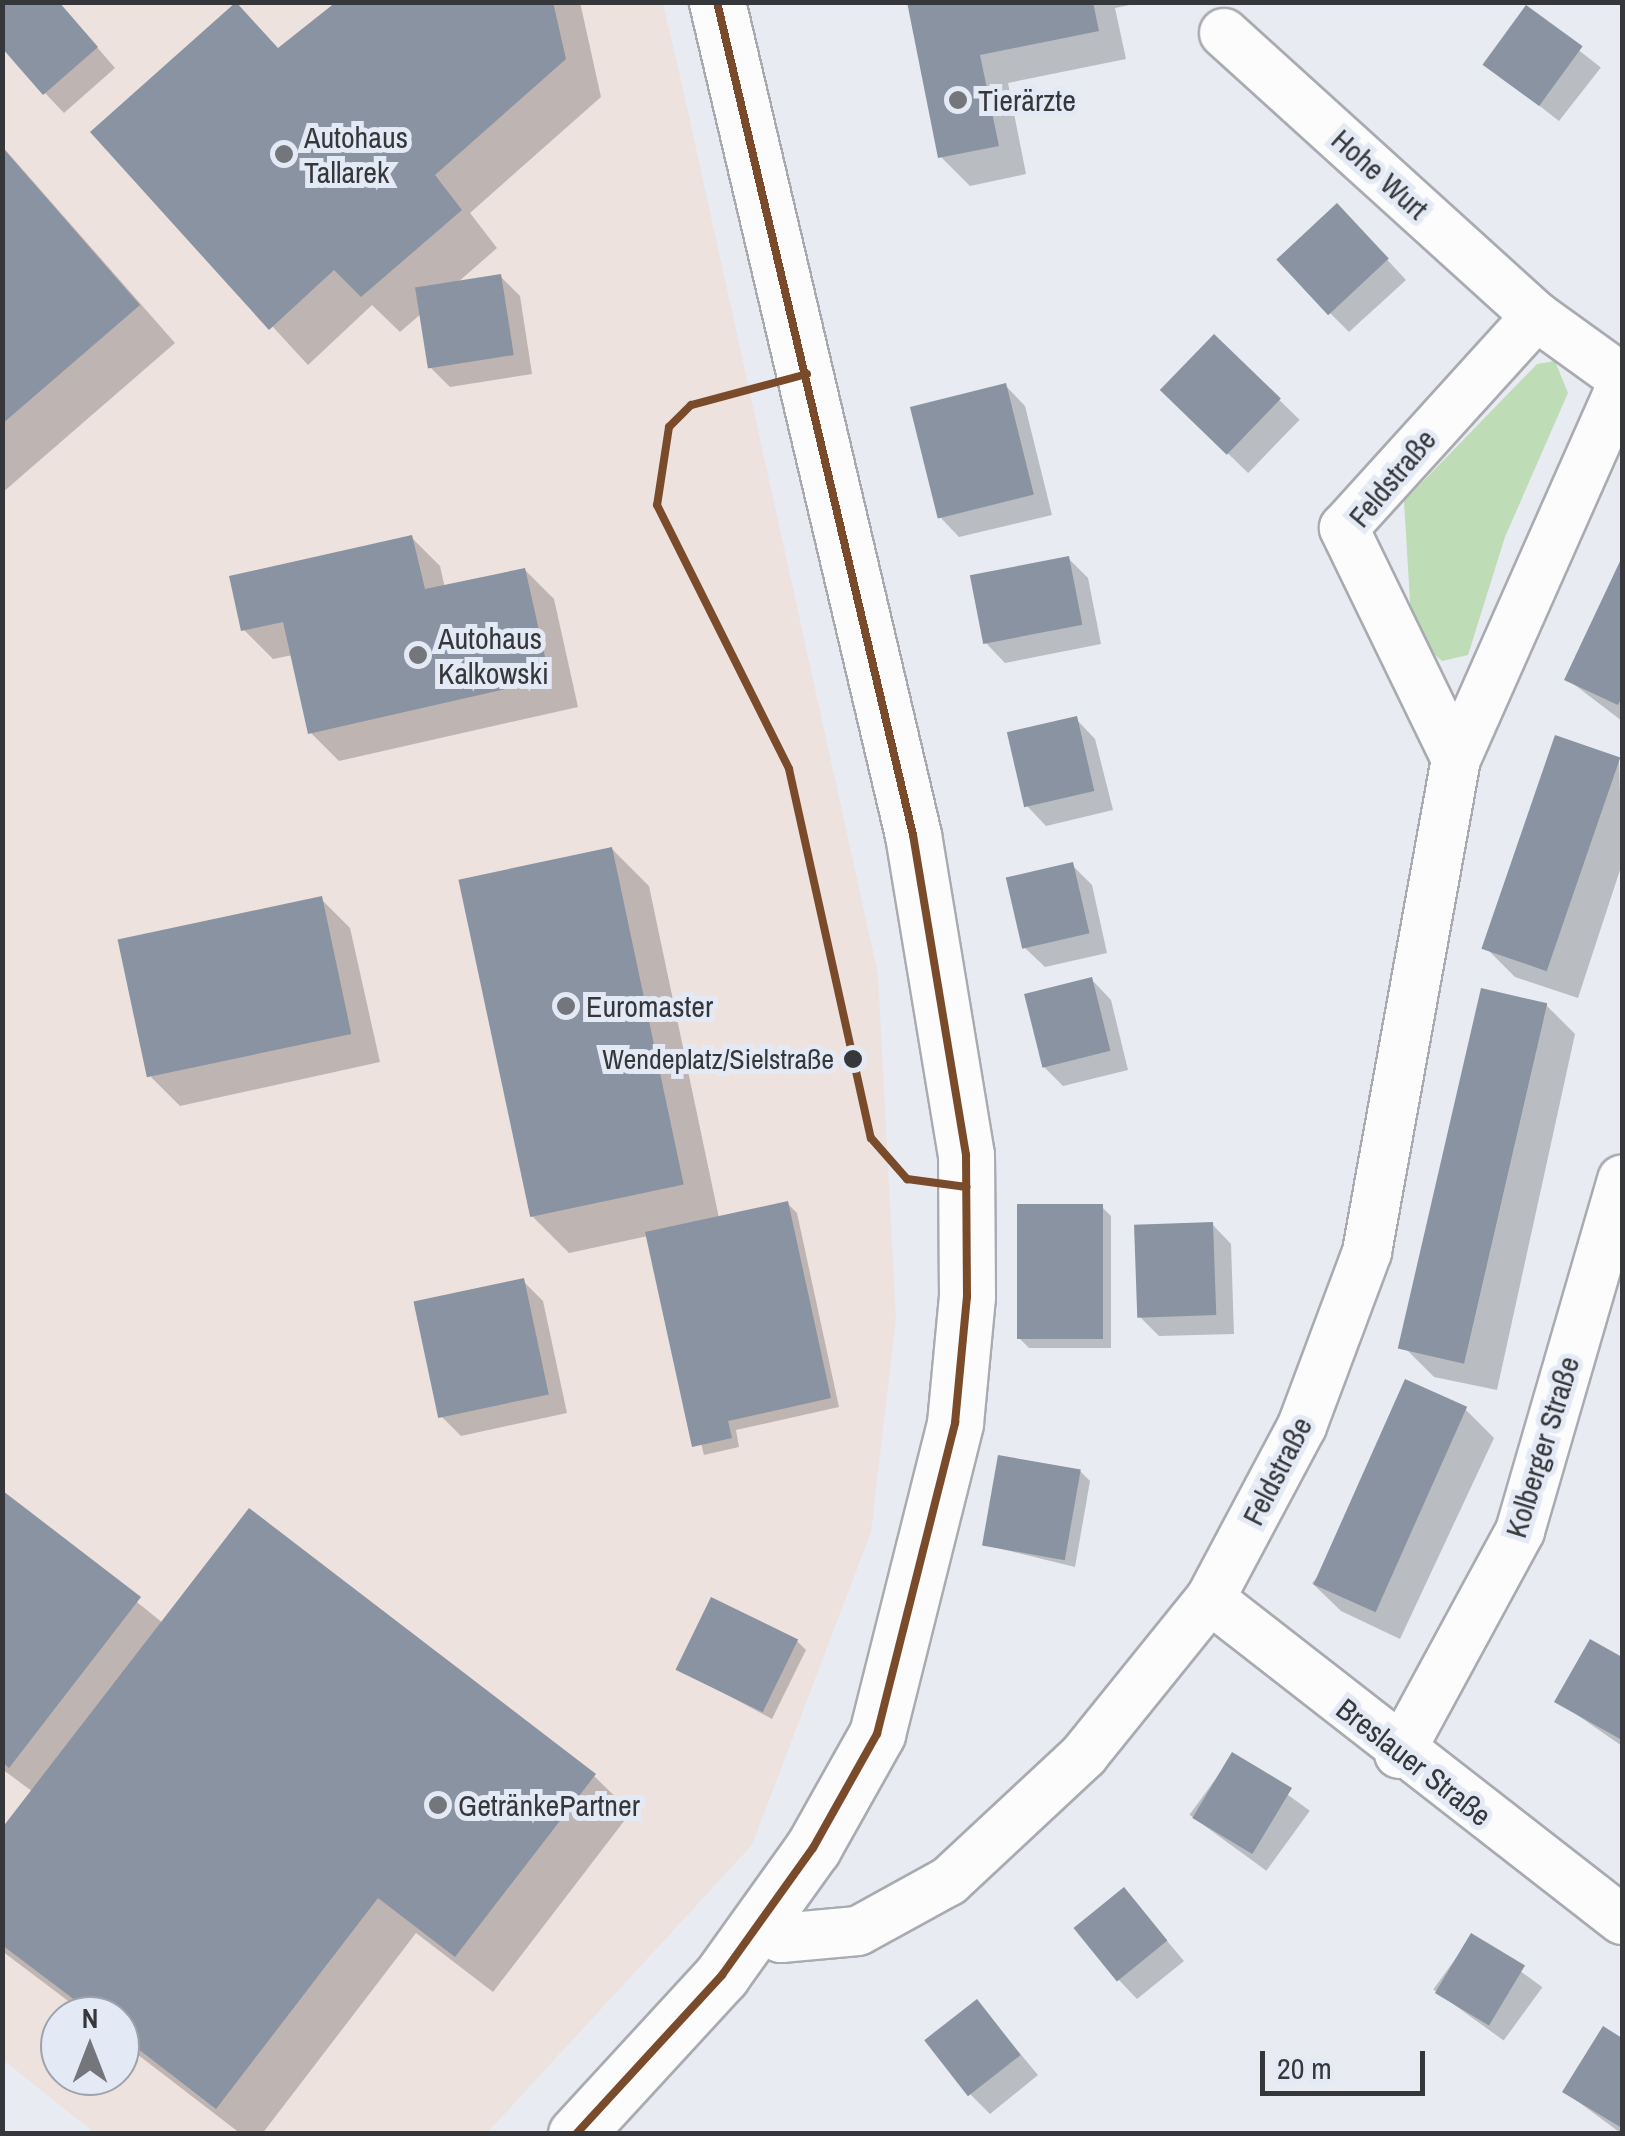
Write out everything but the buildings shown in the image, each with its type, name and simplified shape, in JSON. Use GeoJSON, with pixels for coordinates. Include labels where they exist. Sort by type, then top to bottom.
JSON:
{"type":"FeatureCollection","features":[{"type":"Feature","properties":{"kind":"street"},"geometry":{"type":"LineString","coordinates":[[576,2134],[756,1928],[878,1734],[955,1424],[966,1155],[913,835],[718,2]]}},
{"type":"Feature","properties":{"kind":"street","name":"Hohe Wurt"},"geometry":{"type":"LineString","coordinates":[[1224,33],[1536,316]]}},
{"type":"Feature","properties":{"kind":"street","name":"Feldstraße"},"geometry":{"type":"LineString","coordinates":[[756,1928],[780,1938],[858,1931],[949,1880],[1084,1754],[1210,1600],[1302,1426],[1367,1252],[1456,759],[1622,381],[1536,316],[1344,528],[1456,759]]}},
{"type":"Feature","properties":{"kind":"street","name":"Kolberger Straße"},"geometry":{"type":"LineString","coordinates":[[1399,1754],[1520,1531],[1622,1179]]}},
{"type":"Feature","properties":{"kind":"street","name":"Breslauer Straße"},"geometry":{"type":"LineString","coordinates":[[1210,1600],[1399,1754],[1622,1920]]}},
{"type":"Feature","properties":{"kind":"shaded area"},"geometry":{"type":"Polygon","coordinates":[[[2,3],[663,3],[878,974],[896,1319],[871,1532],[752,1845],[487,2133],[95,2133],[48,2096],[140,2096],[140,1996],[40,1996],[40,2089],[3,2060],[2,3]]]}},
{"type":"Feature","properties":{"kind":"green space"},"geometry":{"type":"Polygon","coordinates":[[[1555,361],[1568,393],[1505,537],[1468,655],[1442,661],[1412,635],[1404,501],[1537,364],[1555,361]]]}},
{"type":"Feature","properties":{"kind":"transit line"},"geometry":{"type":"LineString","coordinates":[[576,2134],[722,1975],[813,1848],[877,1734],[955,1423],[967,1297],[966,1155],[913,835],[717,2]]}},
{"type":"Feature","properties":{"kind":"transit line"},"geometry":{"type":"LineString","coordinates":[[807,374],[691,405],[669,427],[657,505],[789,769],[871,1138],[907,1179],[966,1187]]}},
{"type":"Feature","properties":{"kind":"place","name":"Tierärzte"},"geometry":{"type":"Point","coordinates":[958,100]}},
{"type":"Feature","properties":{"kind":"place","name":"Autohaus Tallarek"},"geometry":{"type":"Point","coordinates":[284,154]}},
{"type":"Feature","properties":{"kind":"place","name":"Autohaus Kalkowski"},"geometry":{"type":"Point","coordinates":[418,655]}},
{"type":"Feature","properties":{"kind":"place","name":"Euromaster"},"geometry":{"type":"Point","coordinates":[566,1006]}},
{"type":"Feature","properties":{"kind":"place","name":"Wendeplatz/Sielstraße"},"geometry":{"type":"Point","coordinates":[853,1059]}},
{"type":"Feature","properties":{"kind":"place","name":"GetränkePartner"},"geometry":{"type":"Point","coordinates":[438,1805]}}]}
